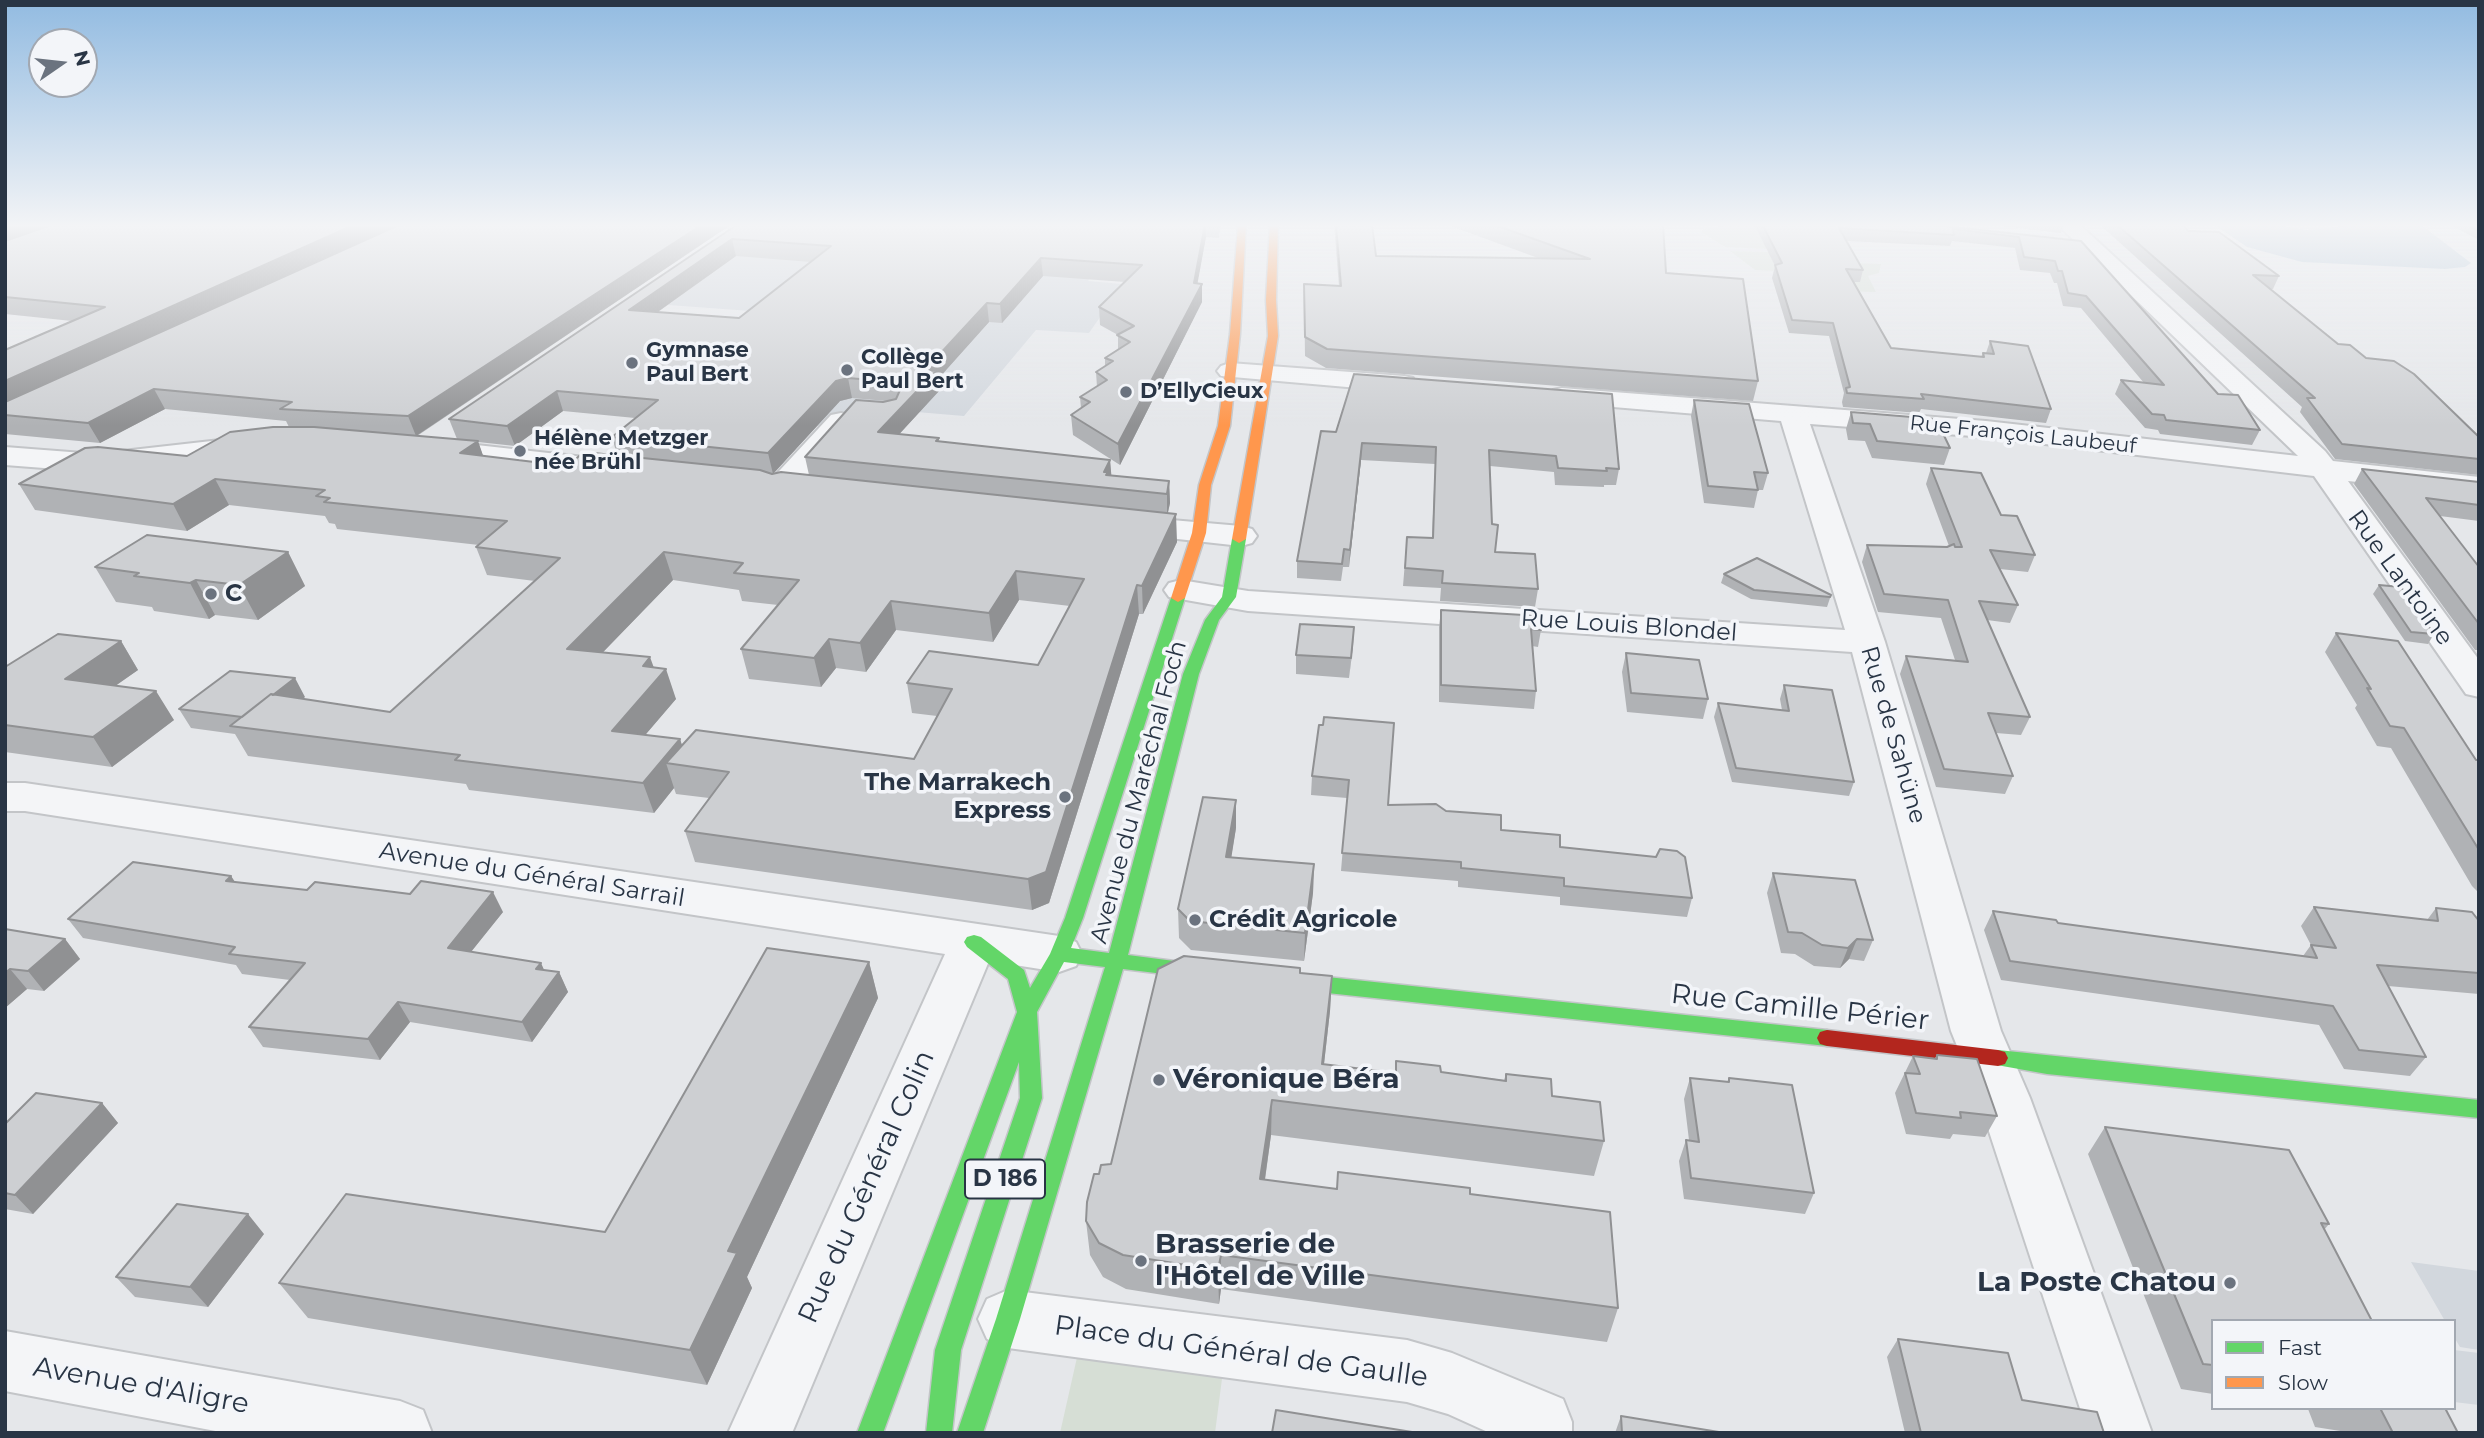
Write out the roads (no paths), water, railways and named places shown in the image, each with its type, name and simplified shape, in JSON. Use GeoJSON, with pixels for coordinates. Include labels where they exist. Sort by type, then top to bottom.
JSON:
{"type":"FeatureCollection","features":[{"type":"Feature","properties":{"kind":"main road","name":"Avenue du Maréchal Foch"},"geometry":{"type":"LineString","coordinates":[[870,1433],[1027,1012],[1059,954],[1079,904],[1181,590],[1199,533],[1205,485],[1224,426],[1237,291]]}},
{"type":"Feature","properties":{"kind":"main road","name":"Avenue du Maréchal Foch"},"geometry":{"type":"LineString","coordinates":[[970,1433],[1008,1319],[1116,962],[1191,674],[1212,620],[1229,597],[1269,372],[1273,336],[1271,291]]}},
{"type":"Feature","properties":{"kind":"main road","name":"D 186"},"geometry":{"type":"LineString","coordinates":[[939,1433],[948,1350],[1031,1098],[1027,1012],[1017,975],[974,942]]}},
{"type":"Feature","properties":{"kind":"main road","name":"Avenue du Maréchal Foch"},"geometry":{"type":"LineString","coordinates":[[1059,954],[1116,962]]}},
{"type":"Feature","properties":{"kind":"main road"},"geometry":{"type":"LineString","coordinates":[[1116,962],[1227,974]]}},
{"type":"Feature","properties":{"kind":"main road","name":"Rue Camille Périer"},"geometry":{"type":"LineString","coordinates":[[1268,979],[2479,1109]]}},
{"type":"Feature","properties":{"kind":"street","name":"Rue Lantoine"},"geometry":{"type":"LineString","coordinates":[[2139,291],[2323,468],[2333,486],[2479,686]]}},
{"type":"Feature","properties":{"kind":"street"},"geometry":{"type":"LineString","coordinates":[[1230,371],[1425,385]]}},
{"type":"Feature","properties":{"kind":"street","name":"Rue François Laubeuf"},"geometry":{"type":"LineString","coordinates":[[1534,394],[1986,429],[2323,468],[2361,475],[2479,486]]}},
{"type":"Feature","properties":{"kind":"street"},"geometry":{"type":"LineString","coordinates":[[820,493],[766,487],[852,409],[864,410]]}},
{"type":"Feature","properties":{"kind":"street","name":"Rue de Sahüne"},"geometry":{"type":"LineString","coordinates":[[1793,415],[1867,642],[1976,1031],[2004,1098],[2120,1433]]}},
{"type":"Feature","properties":{"kind":"street"},"geometry":{"type":"LineString","coordinates":[[456,425],[411,448],[645,473]]}},
{"type":"Feature","properties":{"kind":"street"},"geometry":{"type":"LineString","coordinates":[[5,456],[96,463],[272,443]]}},
{"type":"Feature","properties":{"kind":"street"},"geometry":{"type":"LineString","coordinates":[[1097,522],[1241,536]]}},
{"type":"Feature","properties":{"kind":"street","name":"Rue Louis Blondel"},"geometry":{"type":"LineString","coordinates":[[1181,590],[1248,601],[1867,642]]}},
{"type":"Feature","properties":{"kind":"street","name":"Avenue du Général Sarrail"},"geometry":{"type":"LineString","coordinates":[[5,797],[36,798],[1059,954]]}},
{"type":"Feature","properties":{"kind":"street","name":"Rue du Général Colin"},"geometry":{"type":"LineString","coordinates":[[760,1433],[974,942]]}},
{"type":"Feature","properties":{"kind":"street","name":"Place du Général de Gaulle"},"geometry":{"type":"LineString","coordinates":[[1008,1319],[1407,1371],[1452,1384],[1540,1427]]}},
{"type":"Feature","properties":{"kind":"street","name":"Avenue d'Aligre"},"geometry":{"type":"LineString","coordinates":[[5,1361],[400,1433]]}},
{"type":"Feature","properties":{"kind":"place","name":"Gymnase Paul Bert"},"geometry":{"type":"Point","coordinates":[632,363]}},
{"type":"Feature","properties":{"kind":"place","name":"Collège Paul Bert"},"geometry":{"type":"Point","coordinates":[847,370]}},
{"type":"Feature","properties":{"kind":"place","name":"D’EllyCieux"},"geometry":{"type":"Point","coordinates":[1126,392]}},
{"type":"Feature","properties":{"kind":"place","name":"Hélène Metzger née Brühl"},"geometry":{"type":"Point","coordinates":[520,451]}},
{"type":"Feature","properties":{"kind":"place","name":"C"},"geometry":{"type":"Point","coordinates":[211,594]}},
{"type":"Feature","properties":{"kind":"place","name":"The Marrakech Express"},"geometry":{"type":"Point","coordinates":[1065,797]}},
{"type":"Feature","properties":{"kind":"place","name":"Crédit Agricole"},"geometry":{"type":"Point","coordinates":[1195,920]}},
{"type":"Feature","properties":{"kind":"place","name":"Véronique Béra"},"geometry":{"type":"Point","coordinates":[1159,1080]}},
{"type":"Feature","properties":{"kind":"place","name":"Brasserie de l'Hôtel de Ville"},"geometry":{"type":"Point","coordinates":[1141,1261]}},
{"type":"Feature","properties":{"kind":"place","name":"La Poste Chatou"},"geometry":{"type":"Point","coordinates":[2230,1283]}}]}
